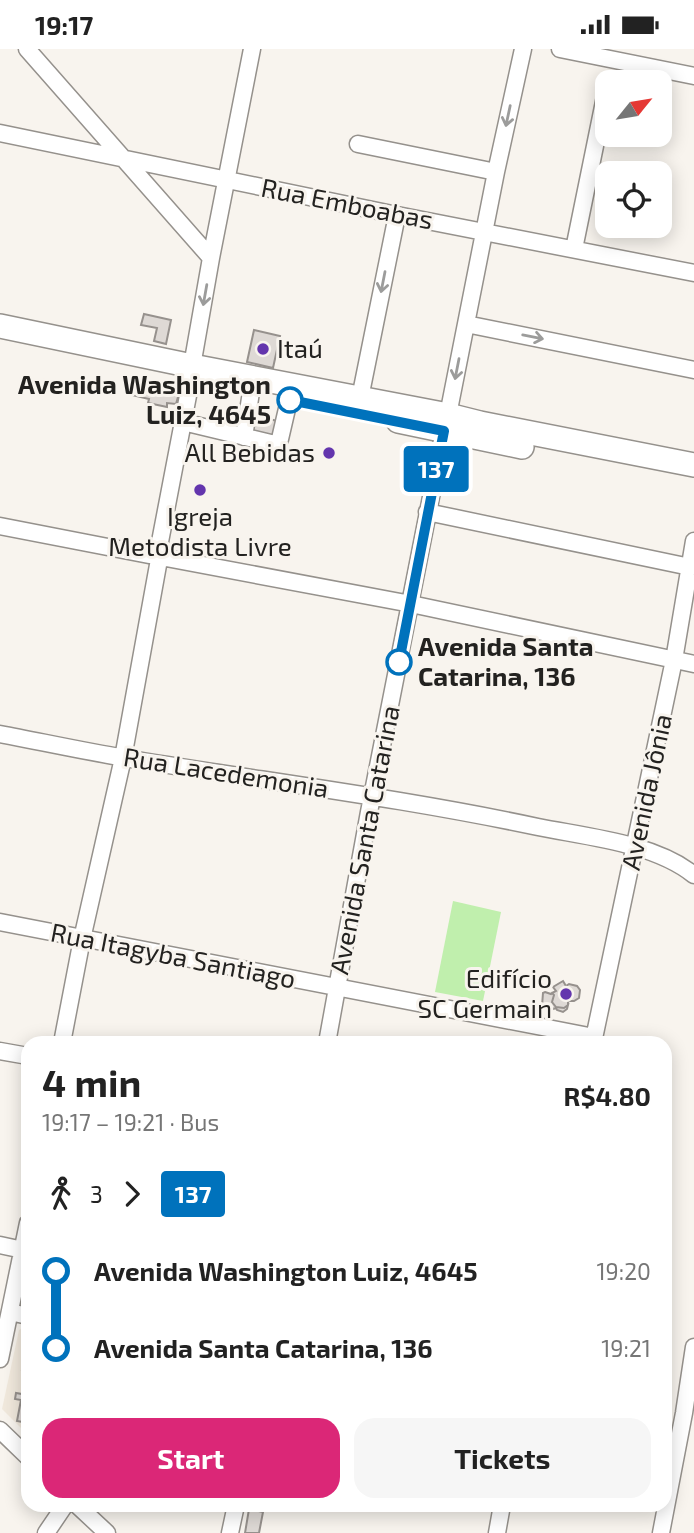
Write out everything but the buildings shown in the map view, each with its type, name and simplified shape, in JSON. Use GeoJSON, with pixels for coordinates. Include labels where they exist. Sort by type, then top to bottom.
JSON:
{"type":"FeatureCollection","features":[{"type":"Feature","properties":{"kind":"highway"},"geometry":{"type":"LineString","coordinates":[[0,326],[289,400],[446,423],[480,423],[694,465]]}},
{"type":"Feature","properties":{"kind":"highway"},"geometry":{"type":"LineString","coordinates":[[0,342],[360,398],[446,423],[476,438],[694,480]]}},
{"type":"Feature","properties":{"kind":"street"},"geometry":{"type":"LineString","coordinates":[[27,49],[211,258]]}},
{"type":"Feature","properties":{"kind":"street"},"geometry":{"type":"LineString","coordinates":[[63,1036],[82,939],[123,758],[211,258],[252,49]]}},
{"type":"Feature","properties":{"kind":"street","name":"Avenida Santa Catarina"},"geometry":{"type":"LineString","coordinates":[[328,1036],[427,512],[523,49]]}},
{"type":"Feature","properties":{"kind":"street"},"geometry":{"type":"LineString","coordinates":[[560,49],[694,76]]}},
{"type":"Feature","properties":{"kind":"street"},"geometry":{"type":"LineString","coordinates":[[611,70],[613,60]]}},
{"type":"Feature","properties":{"kind":"street","name":"Rua Emboabas"},"geometry":{"type":"LineString","coordinates":[[0,133],[397,215],[693,269]]}},
{"type":"Feature","properties":{"kind":"street"},"geometry":{"type":"LineString","coordinates":[[358,143],[496,172]]}},
{"type":"Feature","properties":{"kind":"street"},"geometry":{"type":"LineString","coordinates":[[574,249],[595,147]]}},
{"type":"Feature","properties":{"kind":"street"},"geometry":{"type":"LineString","coordinates":[[360,398],[397,215]]}},
{"type":"Feature","properties":{"kind":"street"},"geometry":{"type":"LineString","coordinates":[[466,324],[694,370]]}},
{"type":"Feature","properties":{"kind":"street"},"geometry":{"type":"LineString","coordinates":[[244,437],[251,392]]}},
{"type":"Feature","properties":{"kind":"street"},"geometry":{"type":"LineString","coordinates":[[183,422],[275,444],[280,439],[289,400]]}},
{"type":"Feature","properties":{"kind":"street"},"geometry":{"type":"LineString","coordinates":[[427,512],[690,567]]}},
{"type":"Feature","properties":{"kind":"street"},"geometry":{"type":"LineString","coordinates":[[0,526],[411,604],[694,664]]}},
{"type":"Feature","properties":{"kind":"street","name":"Avenida Jônia"},"geometry":{"type":"LineString","coordinates":[[595,1036],[674,660],[694,541]]}},
{"type":"Feature","properties":{"kind":"street","name":"Rua Lacedemonia"},"geometry":{"type":"LineString","coordinates":[[0,734],[123,758],[373,796],[502,819],[636,847],[661,855],[694,875]]}},
{"type":"Feature","properties":{"kind":"street","name":"Rua Itagyba Santiago"},"geometry":{"type":"LineString","coordinates":[[0,922],[574,1036]]}},
{"type":"Feature","properties":{"kind":"street"},"geometry":{"type":"LineString","coordinates":[[0,1051],[21,1055]]}},
{"type":"Feature","properties":{"kind":"street"},"geometry":{"type":"LineString","coordinates":[[0,1245],[21,1249]]}},
{"type":"Feature","properties":{"kind":"street"},"geometry":{"type":"LineString","coordinates":[[0,1359],[21,1259]]}},
{"type":"Feature","properties":{"kind":"street"},"geometry":{"type":"LineString","coordinates":[[10,1312],[21,1314]]}},
{"type":"Feature","properties":{"kind":"street"},"geometry":{"type":"LineString","coordinates":[[672,1478],[694,1347]]}},
{"type":"Feature","properties":{"kind":"street"},"geometry":{"type":"LineString","coordinates":[[0,1430],[21,1450]]}},
{"type":"Feature","properties":{"kind":"street"},"geometry":{"type":"LineString","coordinates":[[46,1533],[60,1512]]}},
{"type":"Feature","properties":{"kind":"street"},"geometry":{"type":"LineString","coordinates":[[84,1512],[107,1533]]}},
{"type":"Feature","properties":{"kind":"street"},"geometry":{"type":"LineString","coordinates":[[230,1533],[234,1512]]}},
{"type":"Feature","properties":{"kind":"street"},"geometry":{"type":"LineString","coordinates":[[497,1533],[501,1512]]}},
{"type":"Feature","properties":{"kind":"street"},"geometry":{"type":"LineString","coordinates":[[662,1533],[666,1512]]}},
{"type":"Feature","properties":{"kind":"shaded area"},"geometry":{"type":"Polygon","coordinates":[[[21,1329],[21,1428],[2,1409],[21,1329]]]}},
{"type":"Feature","properties":{"kind":"green space"},"geometry":{"type":"Polygon","coordinates":[[[453,901],[501,912],[483,1001],[435,992],[453,901]]]}},
{"type":"Feature","properties":{"kind":"bus line","name":"137"},"geometry":{"type":"LineString","coordinates":[[290,400],[444,431],[399,662]]}},
{"type":"Feature","properties":{"kind":"place","name":"Itaú"},"geometry":{"type":"Point","coordinates":[263,349]}},
{"type":"Feature","properties":{"kind":"place","name":"Avenida Washington Luiz, 4645"},"geometry":{"type":"Point","coordinates":[290,400]}},
{"type":"Feature","properties":{"kind":"place","name":"All Bebidas"},"geometry":{"type":"Point","coordinates":[329,453]}},
{"type":"Feature","properties":{"kind":"place","name":"Igreja Metodista Livre"},"geometry":{"type":"Point","coordinates":[200,490]}},
{"type":"Feature","properties":{"kind":"place","name":"Avenida Santa Catarina, 136"},"geometry":{"type":"Point","coordinates":[399,662]}},
{"type":"Feature","properties":{"kind":"place","name":"Edifício SC Germain"},"geometry":{"type":"Point","coordinates":[566,994]}}]}
